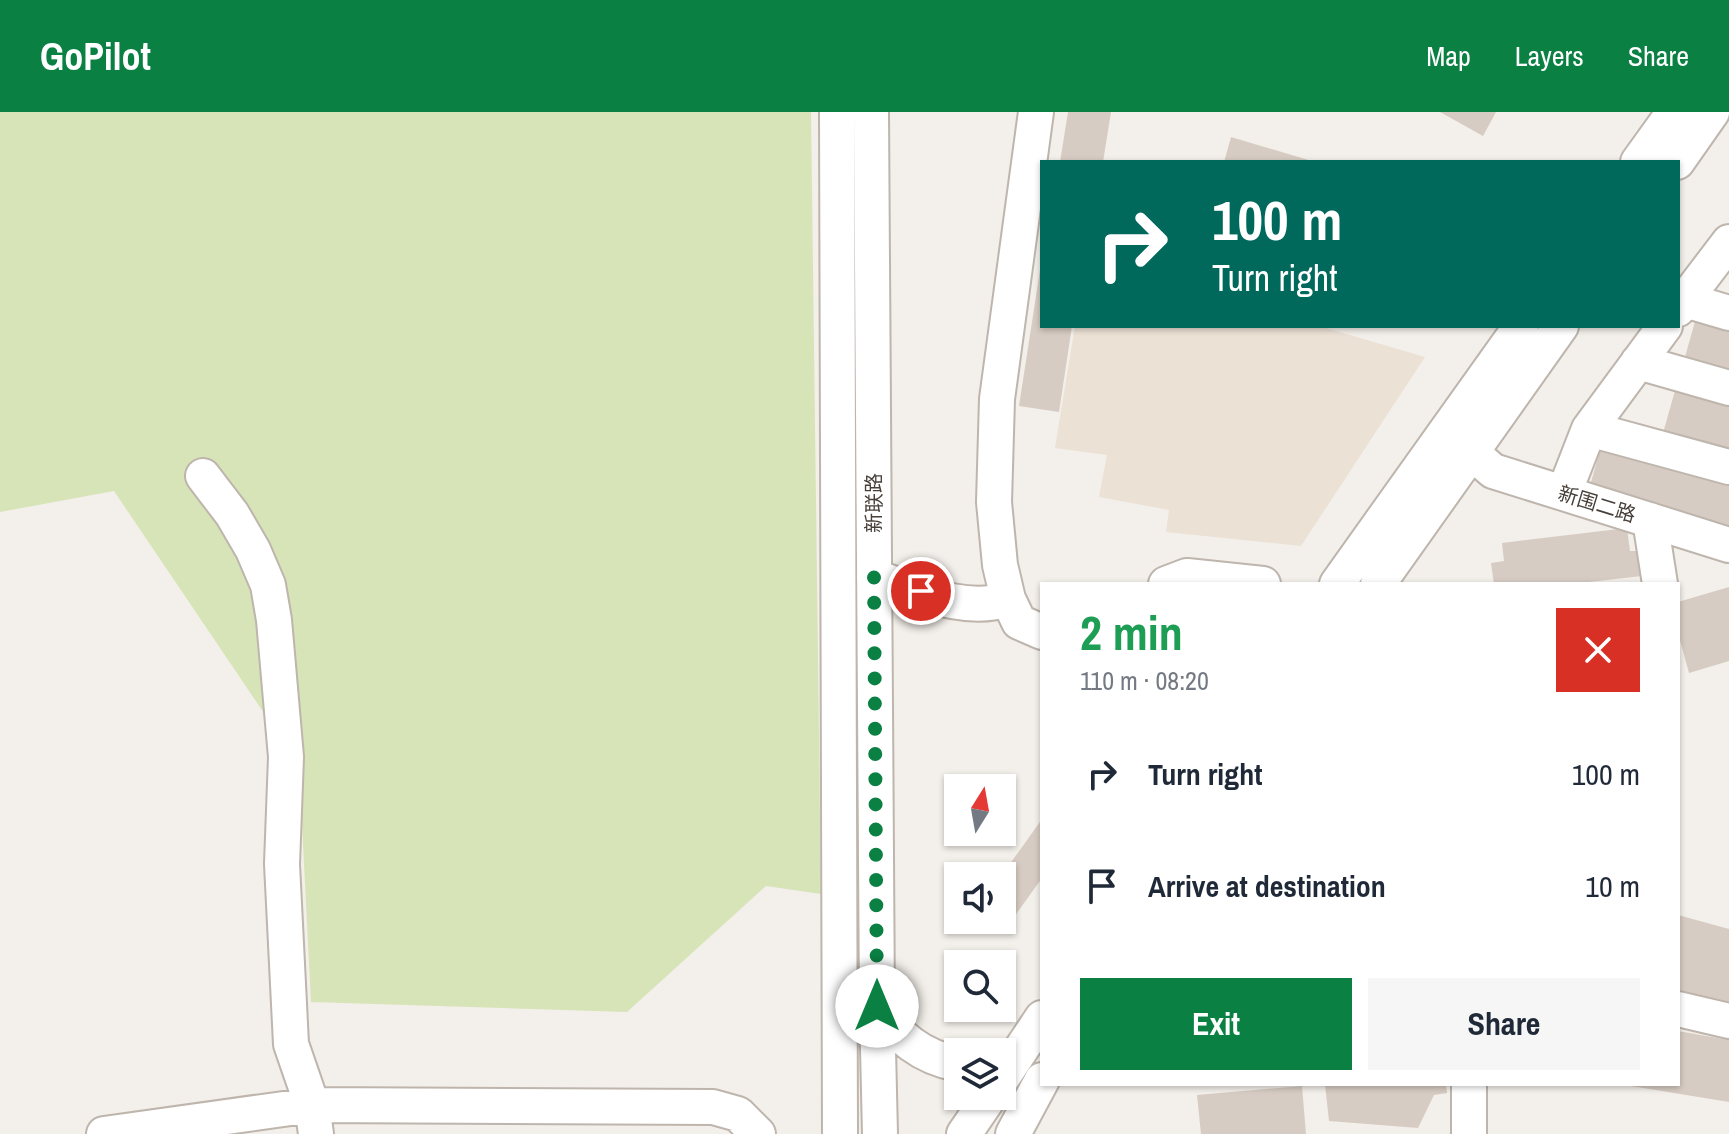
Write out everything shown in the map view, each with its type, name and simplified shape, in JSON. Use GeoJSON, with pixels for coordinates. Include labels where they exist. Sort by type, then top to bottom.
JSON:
{"type":"FeatureCollection","features":[{"type":"Feature","properties":{"kind":"street","name":"新联路"},"geometry":{"type":"LineString","coordinates":[[837,112],[840,1134]]}},
{"type":"Feature","properties":{"kind":"street","name":"新联路"},"geometry":{"type":"LineString","coordinates":[[871,112],[880,1134]]}},
{"type":"Feature","properties":{"kind":"street"},"geometry":{"type":"LineString","coordinates":[[1036,112],[997,399],[994,502],[1000,565],[1008,599],[1019,622],[1040,631]]}},
{"type":"Feature","properties":{"kind":"street"},"geometry":{"type":"LineString","coordinates":[[1678,160],[1712,112]]}},
{"type":"Feature","properties":{"kind":"street"},"geometry":{"type":"LineString","coordinates":[[1639,160],[1671,113]]}},
{"type":"Feature","properties":{"kind":"street"},"geometry":{"type":"LineString","coordinates":[[1680,303],[1729,242]]}},
{"type":"Feature","properties":{"kind":"street"},"geometry":{"type":"LineString","coordinates":[[1680,308],[1729,313]]}},
{"type":"Feature","properties":{"kind":"street"},"geometry":{"type":"LineString","coordinates":[[1338,582],[1520,328]]}},
{"type":"Feature","properties":{"kind":"street"},"geometry":{"type":"LineString","coordinates":[[1379,582],[1560,328]]}},
{"type":"Feature","properties":{"kind":"street"},"geometry":{"type":"LineString","coordinates":[[1564,493],[1589,429],[1662,328]]}},
{"type":"Feature","properties":{"kind":"street"},"geometry":{"type":"LineString","coordinates":[[1638,362],[1729,388]]}},
{"type":"Feature","properties":{"kind":"street"},"geometry":{"type":"LineString","coordinates":[[1589,429],[1729,467]]}},
{"type":"Feature","properties":{"kind":"street","name":"新围二路"},"geometry":{"type":"LineString","coordinates":[[1471,452],[1493,471],[1729,545]]}},
{"type":"Feature","properties":{"kind":"street"},"geometry":{"type":"LineString","coordinates":[[203,476],[232,514],[253,550],[268,585],[286,757],[282,864],[291,1044],[314,1120]]}},
{"type":"Feature","properties":{"kind":"street"},"geometry":{"type":"LineString","coordinates":[[1650,520],[1660,582]]}},
{"type":"Feature","properties":{"kind":"street"},"geometry":{"type":"LineString","coordinates":[[1171,582],[1187,576],[1244,582]]}},
{"type":"Feature","properties":{"kind":"street"},"geometry":{"type":"LineString","coordinates":[[874,577],[969,605],[990,605],[1008,599]]}},
{"type":"Feature","properties":{"kind":"street"},"geometry":{"type":"LineString","coordinates":[[877,1006],[905,1041],[944,1061]]}},
{"type":"Feature","properties":{"kind":"street"},"geometry":{"type":"LineString","coordinates":[[1680,1009],[1729,1021]]}},
{"type":"Feature","properties":{"kind":"street"},"geometry":{"type":"LineString","coordinates":[[1016,1052],[1040,1021]]}},
{"type":"Feature","properties":{"kind":"street"},"geometry":{"type":"LineString","coordinates":[[1013,1134],[1040,1084]]}},
{"type":"Feature","properties":{"kind":"street"},"geometry":{"type":"LineString","coordinates":[[1469,1086],[1469,1134]]}},
{"type":"Feature","properties":{"kind":"street"},"geometry":{"type":"LineString","coordinates":[[104,1134],[314,1120],[713,1107],[738,1114],[758,1134]]}},
{"type":"Feature","properties":{"kind":"street"},"geometry":{"type":"LineString","coordinates":[[964,1134],[980,1110]]}},
{"type":"Feature","properties":{"kind":"shaded area"},"geometry":{"type":"Polygon","coordinates":[[[1075,328],[1326,328],[1425,357],[1301,546],[1166,532],[1169,510],[1099,497],[1107,455],[1055,448],[1075,328]]]}},
{"type":"Feature","properties":{"kind":"green space"},"geometry":{"type":"Polygon","coordinates":[[[0,112],[811,112],[821,894],[766,886],[627,1012],[311,1002],[299,765],[114,491],[0,512],[0,112]]]}},
{"type":"Feature","properties":{"kind":"building"},"geometry":{"type":"Polygon","coordinates":[[[1068,112],[1111,112],[1103,160],[1060,160],[1068,112]]]}},
{"type":"Feature","properties":{"kind":"building"},"geometry":{"type":"Polygon","coordinates":[[[1440,112],[1496,112],[1483,136],[1440,112]]]}},
{"type":"Feature","properties":{"kind":"building"},"geometry":{"type":"Polygon","coordinates":[[[1231,137],[1309,160],[1225,160],[1231,137]]]}},
{"type":"Feature","properties":{"kind":"building"},"geometry":{"type":"Polygon","coordinates":[[[1040,270],[1040,328],[1072,328],[1059,412],[1019,406],[1040,270]]]}},
{"type":"Feature","properties":{"kind":"building"},"geometry":{"type":"Polygon","coordinates":[[[1696,318],[1729,327],[1729,377],[1683,364],[1696,318]]]}},
{"type":"Feature","properties":{"kind":"building"},"geometry":{"type":"Polygon","coordinates":[[[1676,387],[1729,402],[1729,451],[1663,433],[1676,387]]]}},
{"type":"Feature","properties":{"kind":"building"},"geometry":{"type":"Polygon","coordinates":[[[1602,443],[1729,479],[1729,525],[1590,486],[1602,443]]]}},
{"type":"Feature","properties":{"kind":"building"},"geometry":{"type":"Polygon","coordinates":[[[1627,528],[1630,551],[1639,551],[1642,576],[1590,582],[1494,582],[1491,563],[1504,561],[1502,543],[1627,528]]]}},
{"type":"Feature","properties":{"kind":"building"},"geometry":{"type":"Polygon","coordinates":[[[1729,587],[1729,661],[1689,673],[1680,640],[1680,601],[1729,587]]]}},
{"type":"Feature","properties":{"kind":"building"},"geometry":{"type":"Polygon","coordinates":[[[1040,822],[1040,881],[1016,914],[1016,862],[1011,862],[1040,822]]]}},
{"type":"Feature","properties":{"kind":"building"},"geometry":{"type":"Polygon","coordinates":[[[1680,916],[1729,929],[1729,1008],[1680,995],[1680,916]]]}},
{"type":"Feature","properties":{"kind":"building"},"geometry":{"type":"Polygon","coordinates":[[[1680,1031],[1729,1040],[1729,1102],[1631,1086],[1680,1086],[1680,1031]]]}},
{"type":"Feature","properties":{"kind":"building"},"geometry":{"type":"Polygon","coordinates":[[[1302,1086],[1306,1134],[1201,1134],[1197,1095],[1302,1086]]]}},
{"type":"Feature","properties":{"kind":"building"},"geometry":{"type":"Polygon","coordinates":[[[1325,1086],[1446,1086],[1447,1093],[1434,1095],[1418,1128],[1329,1121],[1325,1086]]]}},
{"type":"Feature","properties":{"kind":"route"},"geometry":{"type":"LineString","coordinates":[[877,1006],[874,577],[921,591]]}}]}
